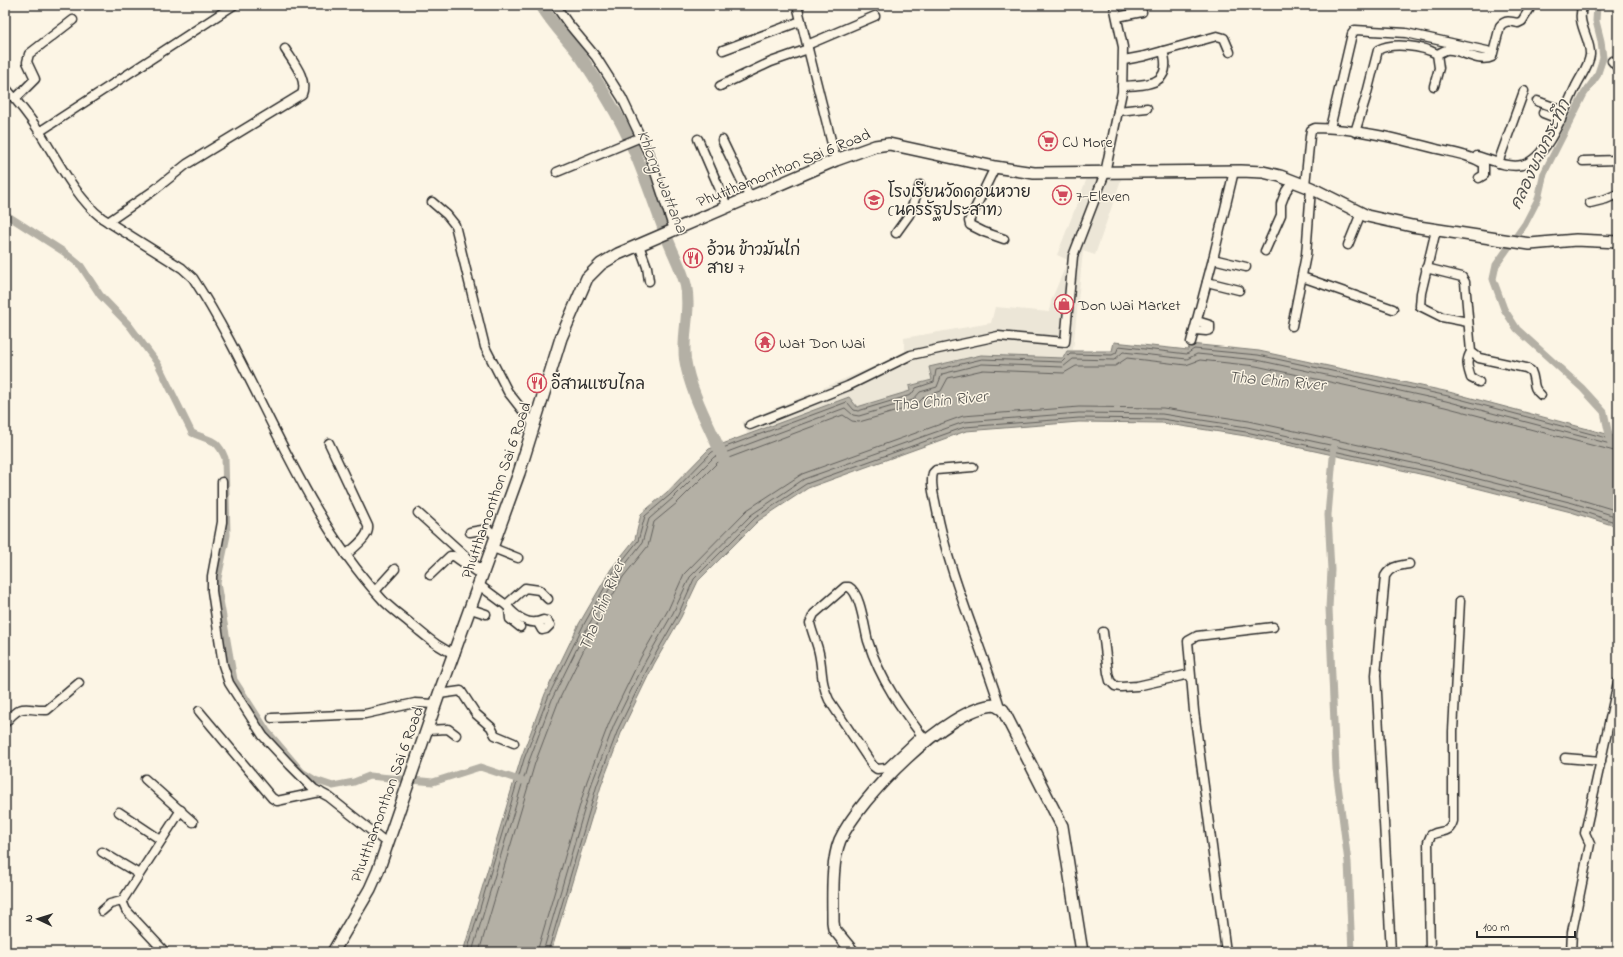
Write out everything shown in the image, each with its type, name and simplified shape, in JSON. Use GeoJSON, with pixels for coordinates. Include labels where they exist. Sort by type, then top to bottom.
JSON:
{"type":"FeatureCollection","features":[{"type":"Feature","properties":{"kind":"main road","name":"Phutthamonthon Sai 6 Road"},"geometry":{"type":"LineString","coordinates":[[333,952],[371,887],[388,844],[410,775],[507,507],[561,338],[587,278],[601,264],[639,245],[749,196],[836,160],[875,146],[889,144],[995,167],[1034,173],[1263,172],[1308,186],[1361,213],[1377,219],[1436,230],[1530,244],[1576,240],[1618,242]]}},
{"type":"Feature","properties":{"kind":"main road"},"geometry":{"type":"LineString","coordinates":[[853,952],[834,928],[833,922],[836,859],[840,840],[855,815],[880,784],[925,738],[969,712],[987,706],[1000,707],[1062,826],[1082,952]]}},
{"type":"Feature","properties":{"kind":"street"},"geometry":{"type":"LineString","coordinates":[[39,132],[234,5]]}},
{"type":"Feature","properties":{"kind":"street"},"geometry":{"type":"LineString","coordinates":[[555,5],[596,57],[622,98],[638,139],[657,177],[668,232]]}},
{"type":"Feature","properties":{"kind":"street"},"geometry":{"type":"LineString","coordinates":[[797,5],[836,160]]}},
{"type":"Feature","properties":{"kind":"street"},"geometry":{"type":"LineString","coordinates":[[750,425],[848,386],[911,355],[998,336],[1065,342],[1073,256],[1105,173],[1122,86],[1124,60],[1122,35],[1114,5]]}},
{"type":"Feature","properties":{"kind":"street"},"geometry":{"type":"LineString","coordinates":[[1355,132],[1378,50],[1392,45],[1426,50],[1437,54],[1447,50],[1476,58],[1489,59],[1492,57],[1500,26],[1503,22],[1509,21],[1518,23],[1522,20],[1532,5]]}},
{"type":"Feature","properties":{"kind":"street"},"geometry":{"type":"LineString","coordinates":[[1466,156],[1475,156],[1498,163],[1523,165],[1534,159],[1546,145],[1560,120],[1590,54],[1581,21],[1583,5]]}},
{"type":"Feature","properties":{"kind":"street"},"geometry":{"type":"LineString","coordinates":[[1117,17],[1142,12]]}},
{"type":"Feature","properties":{"kind":"street"},"geometry":{"type":"LineString","coordinates":[[720,86],[875,16]]}},
{"type":"Feature","properties":{"kind":"street"},"geometry":{"type":"LineString","coordinates":[[15,99],[35,79],[27,62],[29,54],[73,20]]}},
{"type":"Feature","properties":{"kind":"street"},"geometry":{"type":"LineString","coordinates":[[723,50],[801,21]]}},
{"type":"Feature","properties":{"kind":"street"},"geometry":{"type":"LineString","coordinates":[[1330,128],[1352,34],[1355,30],[1406,33],[1486,51]]}},
{"type":"Feature","properties":{"kind":"street"},"geometry":{"type":"LineString","coordinates":[[1124,60],[1217,36],[1224,38],[1230,52]]}},
{"type":"Feature","properties":{"kind":"street"},"geometry":{"type":"LineString","coordinates":[[108,222],[153,191],[187,164],[302,94],[305,87],[303,80],[285,50]]}},
{"type":"Feature","properties":{"kind":"street"},"geometry":{"type":"LineString","coordinates":[[1122,86],[1143,85],[1162,77],[1166,69],[1163,51]]}},
{"type":"Feature","properties":{"kind":"street"},"geometry":{"type":"LineString","coordinates":[[1434,86],[1439,68],[1437,54]]}},
{"type":"Feature","properties":{"kind":"street"},"geometry":{"type":"LineString","coordinates":[[1612,61],[1618,68]]}},
{"type":"Feature","properties":{"kind":"street"},"geometry":{"type":"LineString","coordinates":[[5,88],[15,99],[79,192],[96,213],[182,268],[193,278],[244,368],[296,469],[346,555],[381,598],[431,641],[445,650],[455,654]]}},
{"type":"Feature","properties":{"kind":"street"},"geometry":{"type":"LineString","coordinates":[[1498,163],[1524,91]]}},
{"type":"Feature","properties":{"kind":"street"},"geometry":{"type":"LineString","coordinates":[[1537,101],[1564,111]]}},
{"type":"Feature","properties":{"kind":"street"},"geometry":{"type":"LineString","coordinates":[[1118,111],[1147,108]]}},
{"type":"Feature","properties":{"kind":"street"},"geometry":{"type":"LineString","coordinates":[[1543,113],[1560,120]]}},
{"type":"Feature","properties":{"kind":"street"},"geometry":{"type":"LineString","coordinates":[[1292,326],[1302,277],[1311,130],[1315,128],[1330,128],[1355,132],[1409,142],[1466,156],[1484,164],[1484,175],[1479,178]]}},
{"type":"Feature","properties":{"kind":"street"},"geometry":{"type":"LineString","coordinates":[[558,172],[638,139]]}},
{"type":"Feature","properties":{"kind":"street"},"geometry":{"type":"LineString","coordinates":[[698,139],[727,206]]}},
{"type":"Feature","properties":{"kind":"street"},"geometry":{"type":"LineString","coordinates":[[722,140],[749,196]]}},
{"type":"Feature","properties":{"kind":"street"},"geometry":{"type":"LineString","coordinates":[[1583,161],[1618,160]]}},
{"type":"Feature","properties":{"kind":"street"},"geometry":{"type":"LineString","coordinates":[[995,167],[969,221],[970,225],[1004,239]]}},
{"type":"Feature","properties":{"kind":"street"},"geometry":{"type":"LineString","coordinates":[[1191,342],[1208,282],[1234,171]]}},
{"type":"Feature","properties":{"kind":"street"},"geometry":{"type":"LineString","coordinates":[[1265,252],[1280,215],[1284,197],[1293,181]]}},
{"type":"Feature","properties":{"kind":"street"},"geometry":{"type":"LineString","coordinates":[[896,233],[910,216],[920,185]]}},
{"type":"Feature","properties":{"kind":"street"},"geometry":{"type":"LineString","coordinates":[[1590,203],[1618,194]]}},
{"type":"Feature","properties":{"kind":"street"},"geometry":{"type":"LineString","coordinates":[[432,202],[447,215],[455,225],[485,347],[508,392],[534,425]]}},
{"type":"Feature","properties":{"kind":"street"},"geometry":{"type":"LineString","coordinates":[[1348,245],[1361,213]]}},
{"type":"Feature","properties":{"kind":"street"},"geometry":{"type":"LineString","coordinates":[[1436,230],[1426,268],[1420,306],[1442,317],[1468,322]]}},
{"type":"Feature","properties":{"kind":"street"},"geometry":{"type":"LineString","coordinates":[[639,245],[647,268],[649,281]]}},
{"type":"Feature","properties":{"kind":"street"},"geometry":{"type":"LineString","coordinates":[[1213,259],[1246,267]]}},
{"type":"Feature","properties":{"kind":"street"},"geometry":{"type":"LineString","coordinates":[[1426,268],[1462,278],[1465,282],[1468,301],[1468,322],[1471,352],[1468,358],[1469,372],[1471,378],[1479,382]]}},
{"type":"Feature","properties":{"kind":"street"},"geometry":{"type":"LineString","coordinates":[[1302,277],[1394,310]]}},
{"type":"Feature","properties":{"kind":"street"},"geometry":{"type":"LineString","coordinates":[[1208,282],[1239,290]]}},
{"type":"Feature","properties":{"kind":"street"},"geometry":{"type":"LineString","coordinates":[[1195,330],[1206,332],[1210,330],[1210,325],[1197,321]]}},
{"type":"Feature","properties":{"kind":"street"},"geometry":{"type":"LineString","coordinates":[[1471,352],[1479,358],[1526,368],[1532,371],[1533,386],[1541,395]]}},
{"type":"Feature","properties":{"kind":"street"},"geometry":{"type":"LineString","coordinates":[[329,443],[369,530],[346,555]]}},
{"type":"Feature","properties":{"kind":"street"},"geometry":{"type":"LineString","coordinates":[[973,467],[936,470],[933,473],[932,486],[949,563],[1000,707]]}},
{"type":"Feature","properties":{"kind":"street"},"geometry":{"type":"LineString","coordinates":[[222,482],[222,522],[212,576],[212,591],[223,665],[229,683],[263,736],[290,765],[320,792],[329,797],[388,844]]}},
{"type":"Feature","properties":{"kind":"street"},"geometry":{"type":"LineString","coordinates":[[418,513],[508,607],[527,622],[538,623]]}},
{"type":"Feature","properties":{"kind":"street"},"geometry":{"type":"LineString","coordinates":[[470,532],[488,529],[494,542],[518,558]]}},
{"type":"Feature","properties":{"kind":"street"},"geometry":{"type":"LineString","coordinates":[[430,574],[446,559],[454,556],[481,578]]}},
{"type":"Feature","properties":{"kind":"street"},"geometry":{"type":"LineString","coordinates":[[1391,952],[1376,675],[1385,576],[1389,569],[1409,564]]}},
{"type":"Feature","properties":{"kind":"street"},"geometry":{"type":"LineString","coordinates":[[375,591],[395,569]]}},
{"type":"Feature","properties":{"kind":"street"},"geometry":{"type":"LineString","coordinates":[[849,586],[852,589],[860,606],[868,641],[883,680],[925,738],[887,768],[878,769],[873,766],[829,700],[824,690],[820,673],[819,654],[810,623],[814,614],[845,587],[849,586]]}},
{"type":"Feature","properties":{"kind":"street"},"geometry":{"type":"LineString","coordinates":[[508,607],[525,588],[539,590],[548,599]]}},
{"type":"Feature","properties":{"kind":"street"},"geometry":{"type":"LineString","coordinates":[[1430,952],[1428,842],[1431,835],[1447,830],[1451,827],[1453,820],[1453,731],[1460,601]]}},
{"type":"Feature","properties":{"kind":"street"},"geometry":{"type":"LineString","coordinates":[[508,607],[510,619],[520,627]]}},
{"type":"Feature","properties":{"kind":"street"},"geometry":{"type":"LineString","coordinates":[[471,609],[486,614]]}},
{"type":"Feature","properties":{"kind":"street"},"geometry":{"type":"LineString","coordinates":[[1226,952],[1190,674],[1188,641],[1191,638],[1273,627]]}},
{"type":"Feature","properties":{"kind":"street"},"geometry":{"type":"LineString","coordinates":[[1103,632],[1108,673],[1110,681],[1115,686],[1137,686],[1190,674]]}},
{"type":"Feature","properties":{"kind":"street"},"geometry":{"type":"LineString","coordinates":[[1570,952],[1572,932],[1590,844],[1585,833],[1618,682]]}},
{"type":"Feature","properties":{"kind":"street"},"geometry":{"type":"LineString","coordinates":[[5,723],[16,712],[28,707],[47,710],[79,683]]}},
{"type":"Feature","properties":{"kind":"street"},"geometry":{"type":"LineString","coordinates":[[272,718],[365,714],[437,699],[461,691],[476,714],[491,727],[495,735],[514,743]]}},
{"type":"Feature","properties":{"kind":"street"},"geometry":{"type":"LineString","coordinates":[[199,711],[272,798],[277,801],[320,792]]}},
{"type":"Feature","properties":{"kind":"street"},"geometry":{"type":"LineString","coordinates":[[426,730],[448,729],[456,735]]}},
{"type":"Feature","properties":{"kind":"street"},"geometry":{"type":"LineString","coordinates":[[1565,758],[1601,761]]}},
{"type":"Feature","properties":{"kind":"street"},"geometry":{"type":"LineString","coordinates":[[145,778],[193,822]]}},
{"type":"Feature","properties":{"kind":"street"},"geometry":{"type":"LineString","coordinates":[[102,911],[110,904],[122,901],[181,810]]}},
{"type":"Feature","properties":{"kind":"street"},"geometry":{"type":"LineString","coordinates":[[119,812],[161,840]]}},
{"type":"Feature","properties":{"kind":"street"},"geometry":{"type":"LineString","coordinates":[[102,852],[139,874]]}},
{"type":"Feature","properties":{"kind":"street"},"geometry":{"type":"LineString","coordinates":[[122,901],[126,910],[166,952]]}},
{"type":"Feature","properties":{"kind":"shaded area","name":"Don Wai Market"},"geometry":{"type":"Polygon","coordinates":[[[1122,177],[1095,255],[1083,251],[1073,350],[1067,351],[1063,358],[981,355],[929,367],[932,380],[909,386],[911,391],[857,407],[849,397],[748,435],[742,422],[889,360],[905,351],[904,338],[991,323],[995,307],[1049,312],[1051,301],[1068,260],[1057,255],[1087,178],[1122,177]]]}},
{"type":"Feature","properties":{"kind":"water","name":"Tha Chin River"},"geometry":{"type":"Polygon","coordinates":[[[1114,342],[1188,350],[1190,344],[1259,351],[1449,392],[1618,437],[1618,527],[1571,512],[1429,476],[1246,436],[1162,423],[1079,422],[966,431],[808,488],[758,521],[698,581],[681,617],[654,664],[623,728],[601,786],[551,952],[463,952],[521,758],[545,694],[579,624],[611,569],[635,539],[641,514],[667,492],[709,449],[849,397],[857,407],[910,391],[909,386],[932,380],[929,367],[981,355],[1063,358],[1067,351],[1112,351],[1114,342]]]}},
{"type":"Feature","properties":{"kind":"waterway","name":"Khlong Wattana"},"geometry":{"type":"LineString","coordinates":[[541,5],[551,20],[580,55],[603,91],[624,129],[639,163],[686,286],[688,304],[684,350],[685,359],[691,385],[696,398],[724,460]]}},
{"type":"Feature","properties":{"kind":"waterway","name":"คลองบางกระทึก"},"geometry":{"type":"LineString","coordinates":[[1597,5],[1596,21],[1603,58],[1597,76],[1584,94],[1544,173],[1538,199],[1525,224],[1496,265],[1493,279],[1504,309],[1517,329],[1582,388],[1604,412],[1611,444]]}},
{"type":"Feature","properties":{"kind":"waterway"},"geometry":{"type":"LineString","coordinates":[[5,214],[64,252],[81,266],[100,295],[129,325],[158,364],[192,433],[216,443],[222,452],[225,458],[227,535],[217,583],[234,680],[267,731],[302,772],[315,780],[333,786],[354,782],[369,776],[433,782],[480,767],[522,781]]}},
{"type":"Feature","properties":{"kind":"waterway"},"geometry":{"type":"LineString","coordinates":[[1334,446],[1328,515],[1331,570],[1329,608],[1336,769],[1348,862],[1352,952]]}},
{"type":"Feature","properties":{"kind":"place","name":"CJ More"},"geometry":{"type":"Point","coordinates":[1048,141]}},
{"type":"Feature","properties":{"kind":"place","name":"7-Eleven"},"geometry":{"type":"Point","coordinates":[1062,195]}},
{"type":"Feature","properties":{"kind":"place","name":"โรงเรียนวัดดอนหวาย (นครรัฐประสาท)"},"geometry":{"type":"Point","coordinates":[874,200]}},
{"type":"Feature","properties":{"kind":"place","name":"อ้วน ข้าวมันไก่ สาย 7"},"geometry":{"type":"Point","coordinates":[693,258]}},
{"type":"Feature","properties":{"kind":"place","name":"Don Wai Market"},"geometry":{"type":"Point","coordinates":[1064,304]}},
{"type":"Feature","properties":{"kind":"place","name":"Wat Don Wai"},"geometry":{"type":"Point","coordinates":[765,342]}},
{"type":"Feature","properties":{"kind":"place","name":"อีสานแซบไกล"},"geometry":{"type":"Point","coordinates":[537,383]}}]}
